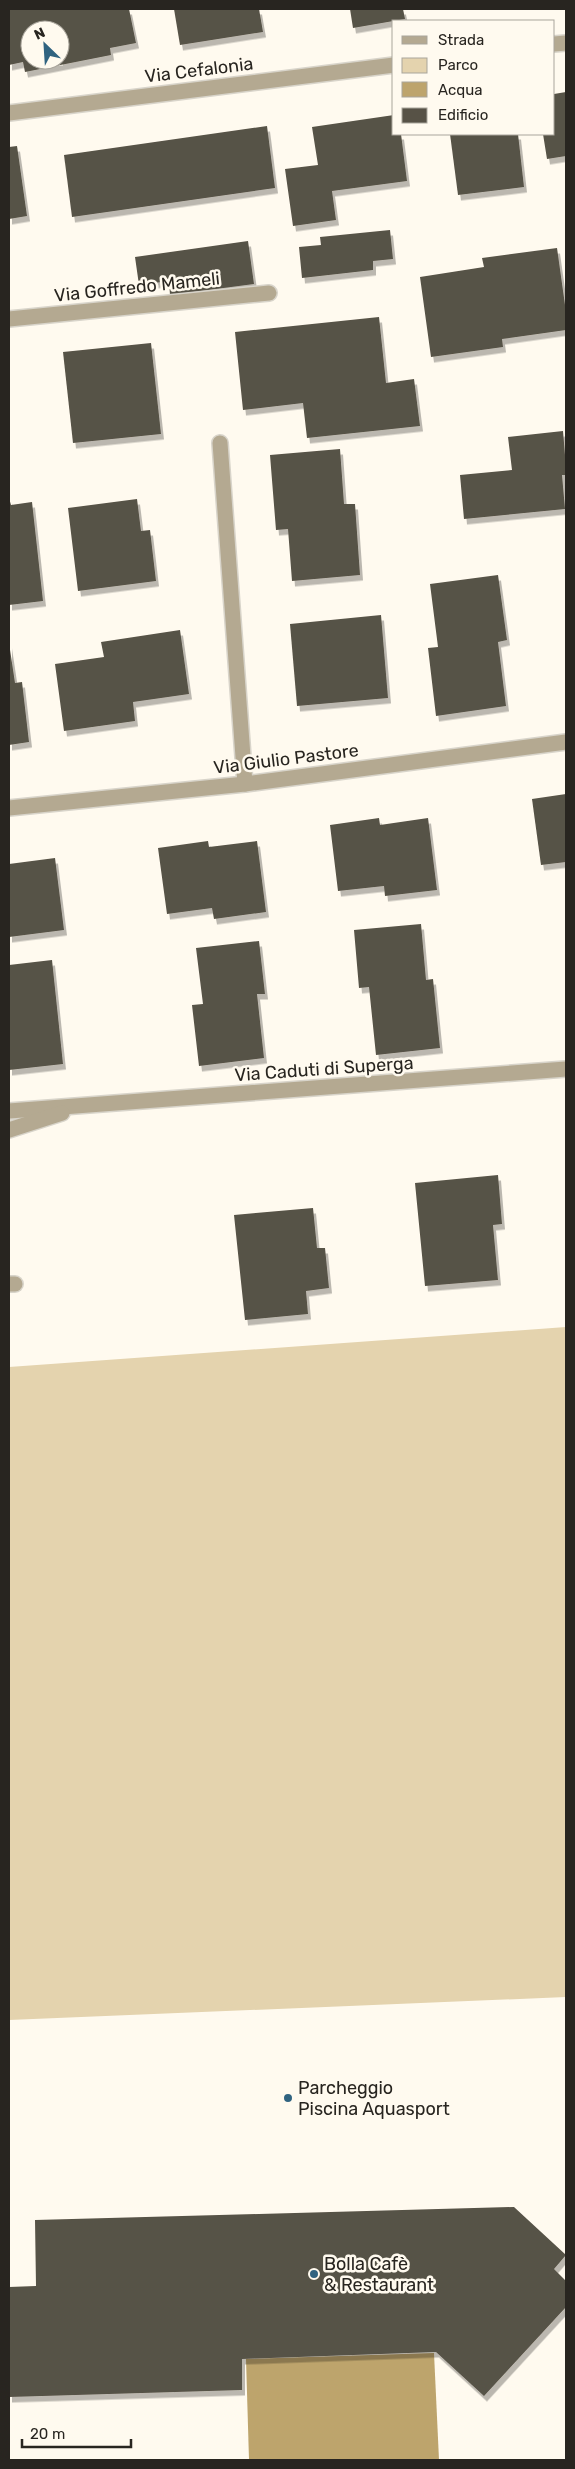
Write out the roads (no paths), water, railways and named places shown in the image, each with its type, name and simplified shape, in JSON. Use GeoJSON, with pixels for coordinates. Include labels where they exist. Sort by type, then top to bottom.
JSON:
{"type":"FeatureCollection","features":[{"type":"Feature","properties":{"kind":"street","name":"Via Cefalonia"},"geometry":{"type":"LineString","coordinates":[[9,113],[392,64]]}},
{"type":"Feature","properties":{"kind":"street","name":"Via Goffredo Mameli"},"geometry":{"type":"LineString","coordinates":[[9,319],[269,293]]}},
{"type":"Feature","properties":{"kind":"street"},"geometry":{"type":"LineString","coordinates":[[220,443],[245,784]]}},
{"type":"Feature","properties":{"kind":"street","name":"Via Giulio Pastore"},"geometry":{"type":"LineString","coordinates":[[9,808],[245,784],[566,742]]}},
{"type":"Feature","properties":{"kind":"street","name":"Via Caduti di Superga"},"geometry":{"type":"LineString","coordinates":[[9,1111],[566,1069]]}},
{"type":"Feature","properties":{"kind":"street","name":"Via Caduti di Superga"},"geometry":{"type":"LineString","coordinates":[[9,1130],[85,1106]]}},
{"type":"Feature","properties":{"kind":"water"},"geometry":{"type":"Polygon","coordinates":[[[434,2353],[439,2460],[249,2460],[246,2359],[434,2353]]]}},
{"type":"Feature","properties":{"kind":"place","name":"Parcheggio Piscina Aquasport"},"geometry":{"type":"Point","coordinates":[288,2098]}},
{"type":"Feature","properties":{"kind":"place","name":"Bolla Cafè & Restaurant"},"geometry":{"type":"Point","coordinates":[314,2274]}}]}
